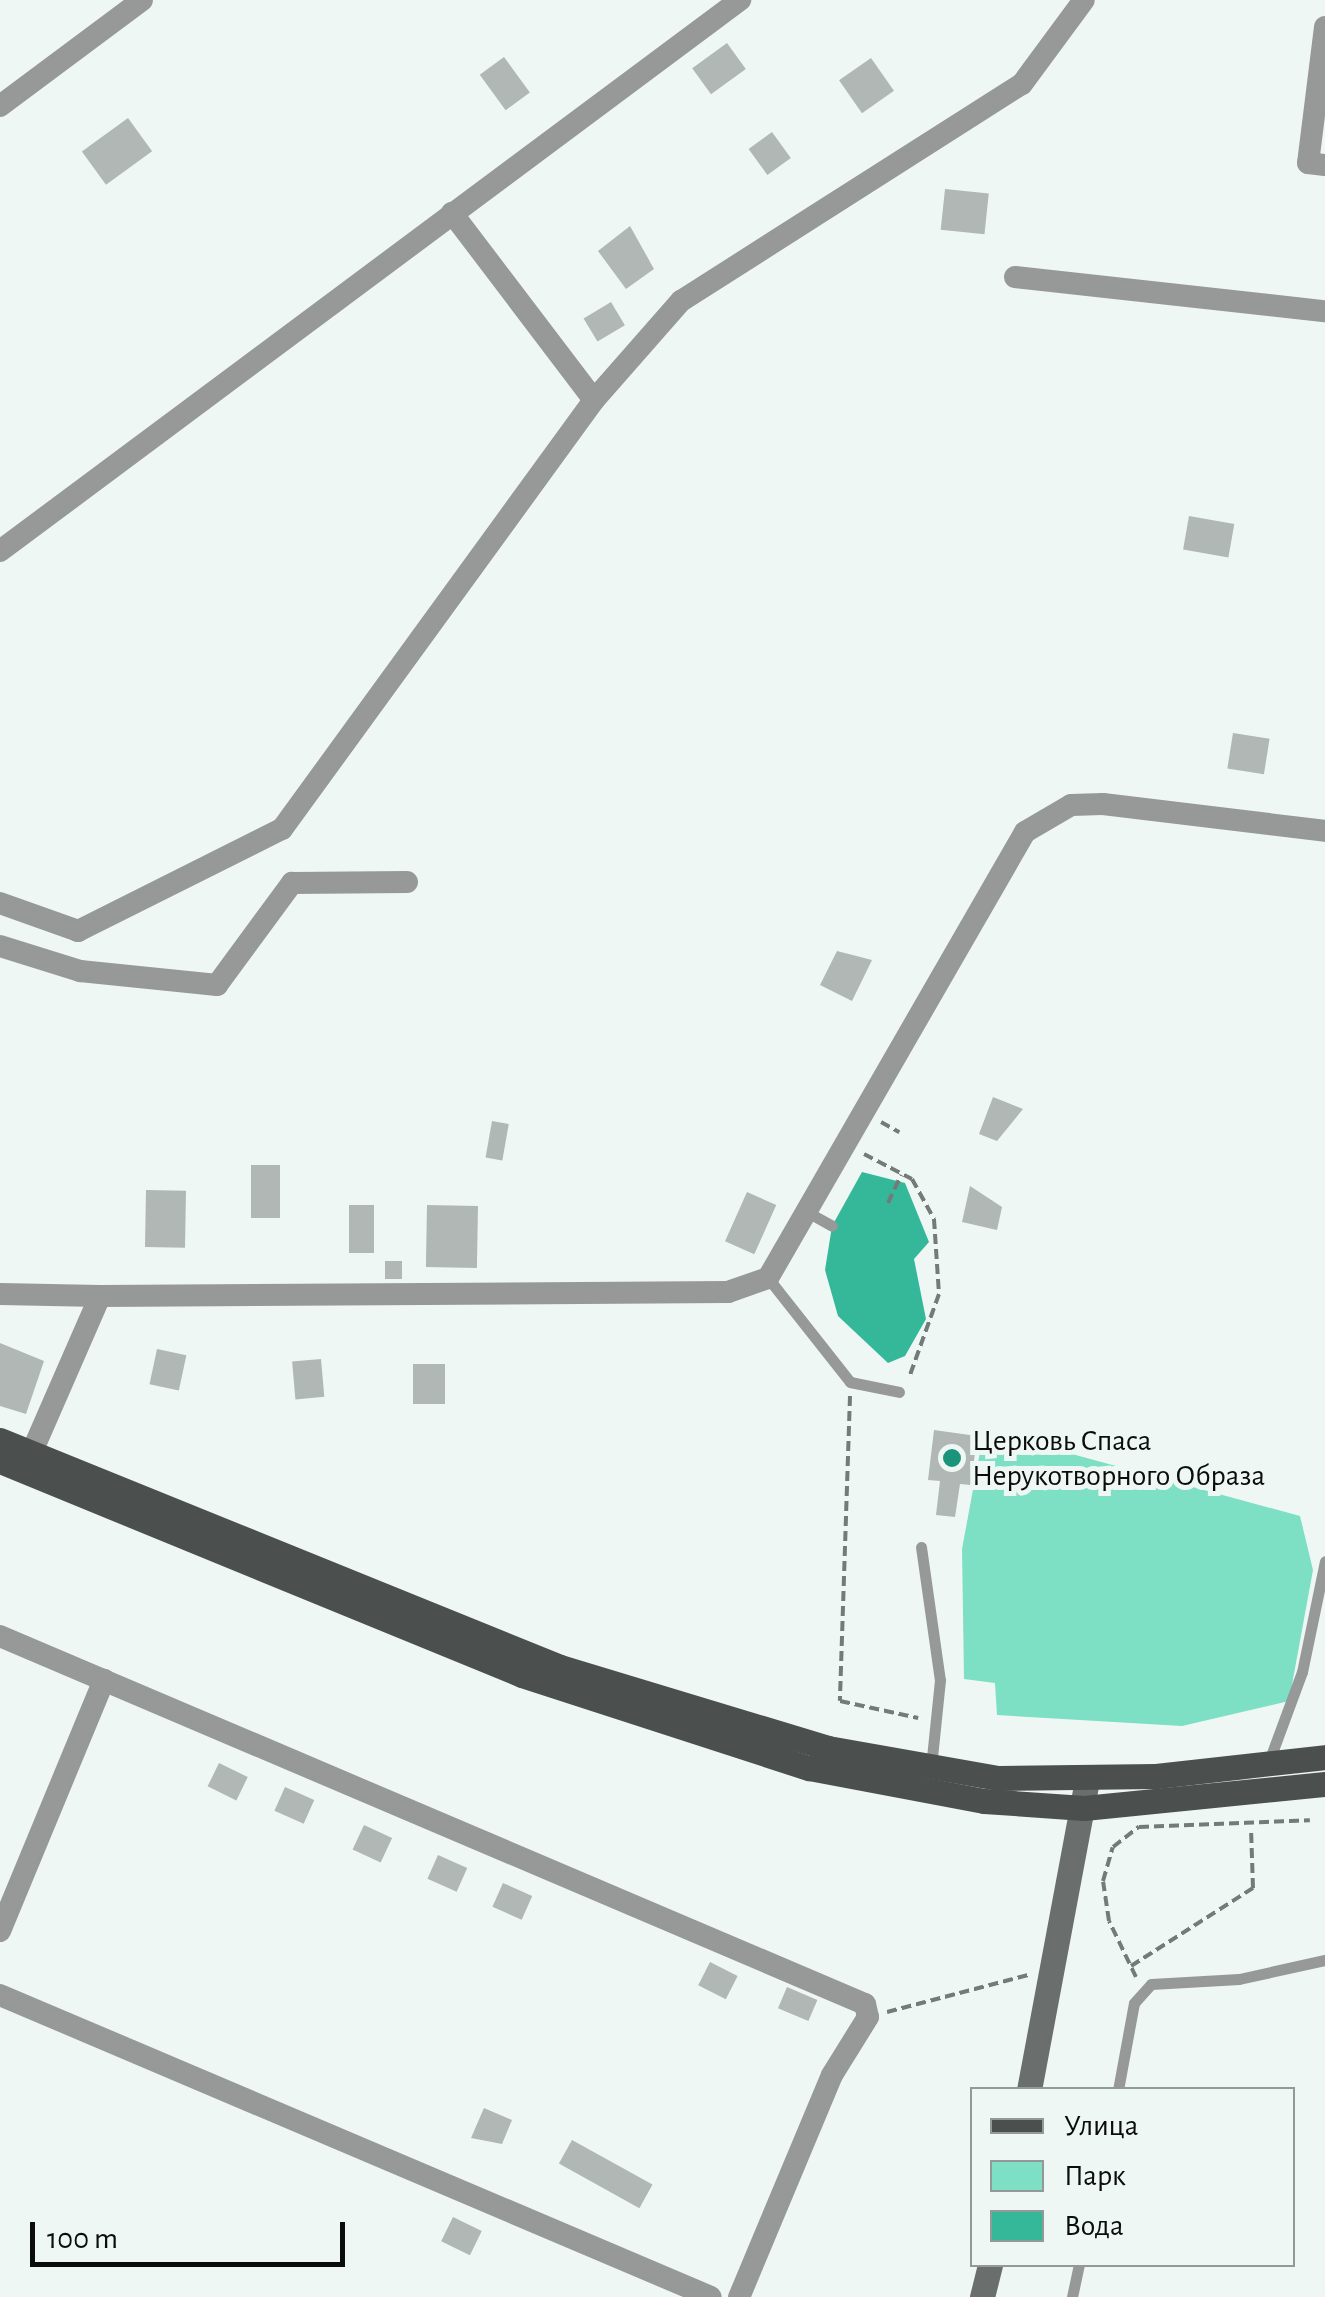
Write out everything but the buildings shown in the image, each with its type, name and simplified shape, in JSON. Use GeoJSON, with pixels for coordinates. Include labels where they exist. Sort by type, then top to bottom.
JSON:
{"type":"FeatureCollection","features":[{"type":"Feature","properties":{"kind":"main road"},"geometry":{"type":"LineString","coordinates":[[0,1440],[632,1693],[930,1767],[1087,1780],[1325,1757]]}},
{"type":"Feature","properties":{"kind":"main road"},"geometry":{"type":"LineString","coordinates":[[0,1461],[522,1676],[701,1738],[924,1792],[1084,1808],[1325,1784]]}},
{"type":"Feature","properties":{"kind":"street"},"geometry":{"type":"LineString","coordinates":[[0,106],[142,0]]}},
{"type":"Feature","properties":{"kind":"street"},"geometry":{"type":"LineString","coordinates":[[0,551],[740,0]]}},
{"type":"Feature","properties":{"kind":"street"},"geometry":{"type":"LineString","coordinates":[[0,902],[78,931],[282,829],[594,400],[681,301],[1022,84],[1084,0]]}},
{"type":"Feature","properties":{"kind":"street"},"geometry":{"type":"LineString","coordinates":[[1325,27],[1308,163],[1325,165]]}},
{"type":"Feature","properties":{"kind":"street"},"geometry":{"type":"LineString","coordinates":[[452,213],[594,400]]}},
{"type":"Feature","properties":{"kind":"street"},"geometry":{"type":"LineString","coordinates":[[1015,276],[1325,312]]}},
{"type":"Feature","properties":{"kind":"street"},"geometry":{"type":"LineString","coordinates":[[0,1294],[728,1292],[768,1278],[809,1213],[1000,866],[1047,815],[1103,804],[1325,830]]}},
{"type":"Feature","properties":{"kind":"street"},"geometry":{"type":"LineString","coordinates":[[0,946],[80,971],[218,985],[292,883],[407,882]]}},
{"type":"Feature","properties":{"kind":"street"},"geometry":{"type":"LineString","coordinates":[[31,1454],[100,1296]]}},
{"type":"Feature","properties":{"kind":"street"},"geometry":{"type":"LineString","coordinates":[[0,1636],[865,2004],[868,2017],[832,2075],[739,2297]]}},
{"type":"Feature","properties":{"kind":"street"},"geometry":{"type":"LineString","coordinates":[[0,1931],[104,1680]]}},
{"type":"Feature","properties":{"kind":"street"},"geometry":{"type":"LineString","coordinates":[[1030,2087],[1056,1966],[1087,1780]]}},
{"type":"Feature","properties":{"kind":"street"},"geometry":{"type":"LineString","coordinates":[[0,1995],[711,2297]]}},
{"type":"Feature","properties":{"kind":"street"},"geometry":{"type":"LineString","coordinates":[[982,2297],[989,2267]]}},
{"type":"Feature","properties":{"kind":"lane"},"geometry":{"type":"LineString","coordinates":[[809,1213],[832,1226]]}},
{"type":"Feature","properties":{"kind":"lane"},"geometry":{"type":"LineString","coordinates":[[768,1278],[850,1382],[899,1392]]}},
{"type":"Feature","properties":{"kind":"lane"},"geometry":{"type":"LineString","coordinates":[[921,1548],[940,1680],[930,1767]]}},
{"type":"Feature","properties":{"kind":"lane"},"geometry":{"type":"LineString","coordinates":[[1268,1765],[1302,1672],[1325,1561]]}},
{"type":"Feature","properties":{"kind":"lane"},"geometry":{"type":"LineString","coordinates":[[1119,2087],[1142,1990],[1325,1960]]}},
{"type":"Feature","properties":{"kind":"lane"},"geometry":{"type":"LineString","coordinates":[[1072,2297],[1078,2267]]}},
{"type":"Feature","properties":{"kind":"path"},"geometry":{"type":"LineString","coordinates":[[847,1144],[902,1174],[934,1219],[939,1294],[918,1366],[899,1392]]}},
{"type":"Feature","properties":{"kind":"path"},"geometry":{"type":"LineString","coordinates":[[888,1203],[902,1174]]}},
{"type":"Feature","properties":{"kind":"path"},"geometry":{"type":"LineString","coordinates":[[850,1382],[840,1701],[935,1721]]}},
{"type":"Feature","properties":{"kind":"path"},"geometry":{"type":"LineString","coordinates":[[1142,1990],[1102,1880],[1113,1847],[1139,1827],[1250,1828],[1310,1820]]}},
{"type":"Feature","properties":{"kind":"path"},"geometry":{"type":"LineString","coordinates":[[1131,1967],[1253,1888],[1250,1828]]}},
{"type":"Feature","properties":{"kind":"path"},"geometry":{"type":"LineString","coordinates":[[868,2017],[1056,1966]]}},
{"type":"Feature","properties":{"kind":"green space"},"geometry":{"type":"Polygon","coordinates":[[[984,1430],[1300,1516],[1313,1570],[1289,1701],[1182,1726],[997,1715],[995,1683],[964,1679],[962,1549],[984,1430]]]}},
{"type":"Feature","properties":{"kind":"water"},"geometry":{"type":"Polygon","coordinates":[[[862,1172],[905,1183],[929,1242],[914,1259],[926,1319],[905,1356],[888,1363],[838,1316],[825,1270],[832,1226],[862,1172]]]}},
{"type":"Feature","properties":{"kind":"place","name":"Церковь Спаса Нерукотворного Образа"},"geometry":{"type":"Point","coordinates":[952,1458]}}]}
